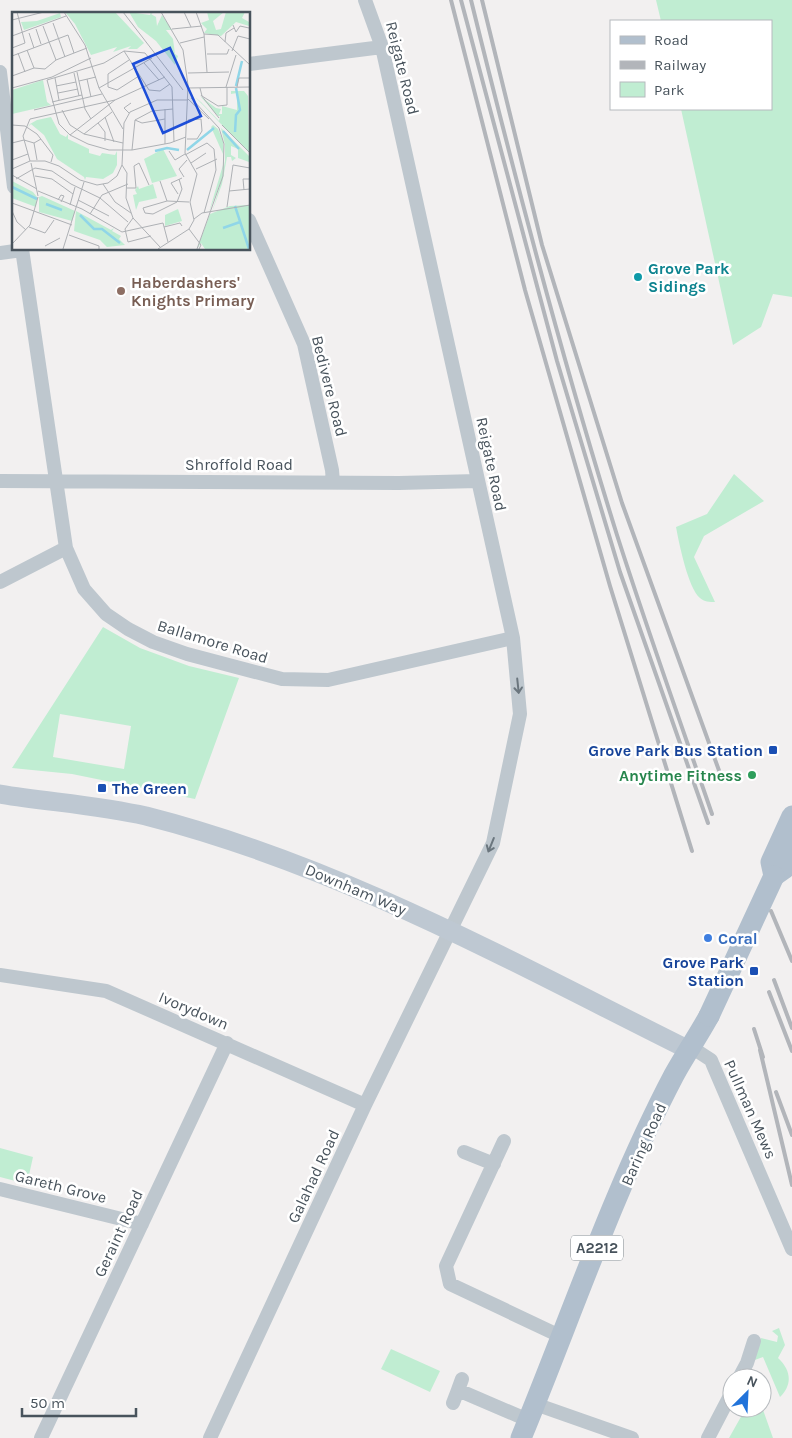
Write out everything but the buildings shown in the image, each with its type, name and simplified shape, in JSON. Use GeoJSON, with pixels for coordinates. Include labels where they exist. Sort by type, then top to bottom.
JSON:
{"type":"FeatureCollection","features":[{"type":"Feature","properties":{"kind":"main road","name":"Baring Road"},"geometry":{"type":"LineString","coordinates":[[528,1421],[560,1336],[651,1123],[709,1016],[774,876],[784,868],[789,850],[792,816]]}},
{"type":"Feature","properties":{"kind":"street","name":"Reigate Road"},"geometry":{"type":"LineString","coordinates":[[365,0],[382,47],[513,638],[520,714],[493,843],[449,930]]}},
{"type":"Feature","properties":{"kind":"street"},"geometry":{"type":"LineString","coordinates":[[250,64],[382,47]]}},
{"type":"Feature","properties":{"kind":"street"},"geometry":{"type":"LineString","coordinates":[[0,72],[6,92],[12,163]]}},
{"type":"Feature","properties":{"kind":"street","name":"Bedivere Road"},"geometry":{"type":"LineString","coordinates":[[250,222],[304,344],[333,482]]}},
{"type":"Feature","properties":{"kind":"street"},"geometry":{"type":"LineString","coordinates":[[0,253],[22,250]]}},
{"type":"Feature","properties":{"kind":"street","name":"Ballamore Road"},"geometry":{"type":"LineString","coordinates":[[22,250],[66,548],[84,589],[106,614],[128,629],[153,642],[187,654],[282,679],[328,680],[513,638]]}},
{"type":"Feature","properties":{"kind":"street","name":"Shroffold Road"},"geometry":{"type":"LineString","coordinates":[[0,481],[409,483],[477,481]]}},
{"type":"Feature","properties":{"kind":"street"},"geometry":{"type":"LineString","coordinates":[[0,582],[66,548]]}},
{"type":"Feature","properties":{"kind":"street","name":"Downham Way"},"geometry":{"type":"LineString","coordinates":[[0,794],[144,816],[217,836],[342,881],[482,944],[690,1048]]}},
{"type":"Feature","properties":{"kind":"street","name":"Galahad Road"},"geometry":{"type":"LineString","coordinates":[[210,1438],[365,1104],[449,930]]}},
{"type":"Feature","properties":{"kind":"street","name":"Ivorydown"},"geometry":{"type":"LineString","coordinates":[[0,975],[106,991],[365,1104]]}},
{"type":"Feature","properties":{"kind":"street","name":"Geraint Road"},"geometry":{"type":"LineString","coordinates":[[41,1438],[227,1043]]}},
{"type":"Feature","properties":{"kind":"street","name":"Pullman Mews"},"geometry":{"type":"LineString","coordinates":[[690,1048],[711,1060],[792,1249]]}},
{"type":"Feature","properties":{"kind":"street"},"geometry":{"type":"LineString","coordinates":[[504,1142],[446,1266],[444,1284],[560,1336]]}},
{"type":"Feature","properties":{"kind":"street"},"geometry":{"type":"LineString","coordinates":[[464,1152],[494,1164]]}},
{"type":"Feature","properties":{"kind":"street","name":"Gareth Grove"},"geometry":{"type":"LineString","coordinates":[[0,1189],[142,1224]]}},
{"type":"Feature","properties":{"kind":"street"},"geometry":{"type":"LineString","coordinates":[[745,1368],[754,1341]]}},
{"type":"Feature","properties":{"kind":"street"},"geometry":{"type":"LineString","coordinates":[[458,1391],[528,1421],[632,1438]]}},
{"type":"Feature","properties":{"kind":"street"},"geometry":{"type":"LineString","coordinates":[[708,1438],[722,1411]]}},
{"type":"Feature","properties":{"kind":"green space"},"geometry":{"type":"Polygon","coordinates":[[[656,0],[792,0],[792,297],[773,294],[761,327],[733,345],[681,110],[772,110],[772,20],[661,20],[656,0]]]}},
{"type":"Feature","properties":{"kind":"green space"},"geometry":{"type":"Polygon","coordinates":[[[734,474],[764,501],[704,536],[694,557],[715,602],[707,602],[700,598],[692,585],[676,527],[707,514],[734,474]]]}},
{"type":"Feature","properties":{"kind":"green space"},"geometry":{"type":"Polygon","coordinates":[[[103,627],[140,648],[189,666],[239,678],[195,799],[72,774],[12,768],[103,627]],[[60,714],[53,757],[124,769],[131,726],[60,714]]]}},
{"type":"Feature","properties":{"kind":"green space"},"geometry":{"type":"Polygon","coordinates":[[[0,1148],[33,1157],[27,1184],[0,1177],[0,1148]]]}},
{"type":"Feature","properties":{"kind":"green space"},"geometry":{"type":"Polygon","coordinates":[[[779,1328],[785,1345],[778,1358],[786,1368],[789,1378],[787,1388],[780,1397],[772,1378],[772,1368],[768,1368],[763,1357],[752,1361],[761,1338],[777,1342],[778,1336],[772,1331],[779,1328]]]}},
{"type":"Feature","properties":{"kind":"green space"},"geometry":{"type":"Polygon","coordinates":[[[391,1349],[440,1371],[430,1392],[381,1369],[391,1349]]]}},
{"type":"Feature","properties":{"kind":"green space"},"geometry":{"type":"Polygon","coordinates":[[[740,1418],[766,1418],[773,1438],[729,1438],[740,1418]]]}},
{"type":"Feature","properties":{"kind":"railway"},"geometry":{"type":"LineString","coordinates":[[451,0],[525,290],[610,586],[692,851]]}},
{"type":"Feature","properties":{"kind":"railway"},"geometry":{"type":"LineString","coordinates":[[461,0],[557,361],[620,572],[708,823]]}},
{"type":"Feature","properties":{"kind":"railway"},"geometry":{"type":"LineString","coordinates":[[471,0],[540,269],[577,402],[617,535],[712,814]]}},
{"type":"Feature","properties":{"kind":"railway"},"geometry":{"type":"LineString","coordinates":[[482,0],[542,245],[622,503],[721,776]]}},
{"type":"Feature","properties":{"kind":"railway"},"geometry":{"type":"LineString","coordinates":[[771,911],[792,961]]}},
{"type":"Feature","properties":{"kind":"railway"},"geometry":{"type":"LineString","coordinates":[[774,980],[792,1028]]}},
{"type":"Feature","properties":{"kind":"railway"},"geometry":{"type":"LineString","coordinates":[[769,992],[792,1051]]}},
{"type":"Feature","properties":{"kind":"railway"},"geometry":{"type":"LineString","coordinates":[[754,1029],[763,1057]]}},
{"type":"Feature","properties":{"kind":"railway"},"geometry":{"type":"LineString","coordinates":[[760,1050],[792,1185]]}},
{"type":"Feature","properties":{"kind":"railway"},"geometry":{"type":"LineString","coordinates":[[776,1092],[792,1135]]}},
{"type":"Feature","properties":{"kind":"place","name":"Grove Park Sidings"},"geometry":{"type":"Point","coordinates":[638,277]}},
{"type":"Feature","properties":{"kind":"place","name":"Haberdashers' Knights Primary"},"geometry":{"type":"Point","coordinates":[121,291]}},
{"type":"Feature","properties":{"kind":"place","name":"Grove Park Bus Station"},"geometry":{"type":"Point","coordinates":[773,750]}},
{"type":"Feature","properties":{"kind":"place","name":"Anytime Fitness"},"geometry":{"type":"Point","coordinates":[752,775]}},
{"type":"Feature","properties":{"kind":"place","name":"The Green"},"geometry":{"type":"Point","coordinates":[102,788]}},
{"type":"Feature","properties":{"kind":"place","name":"Coral"},"geometry":{"type":"Point","coordinates":[708,938]}},
{"type":"Feature","properties":{"kind":"place","name":"Grove Park Station"},"geometry":{"type":"Point","coordinates":[754,971]}}]}
